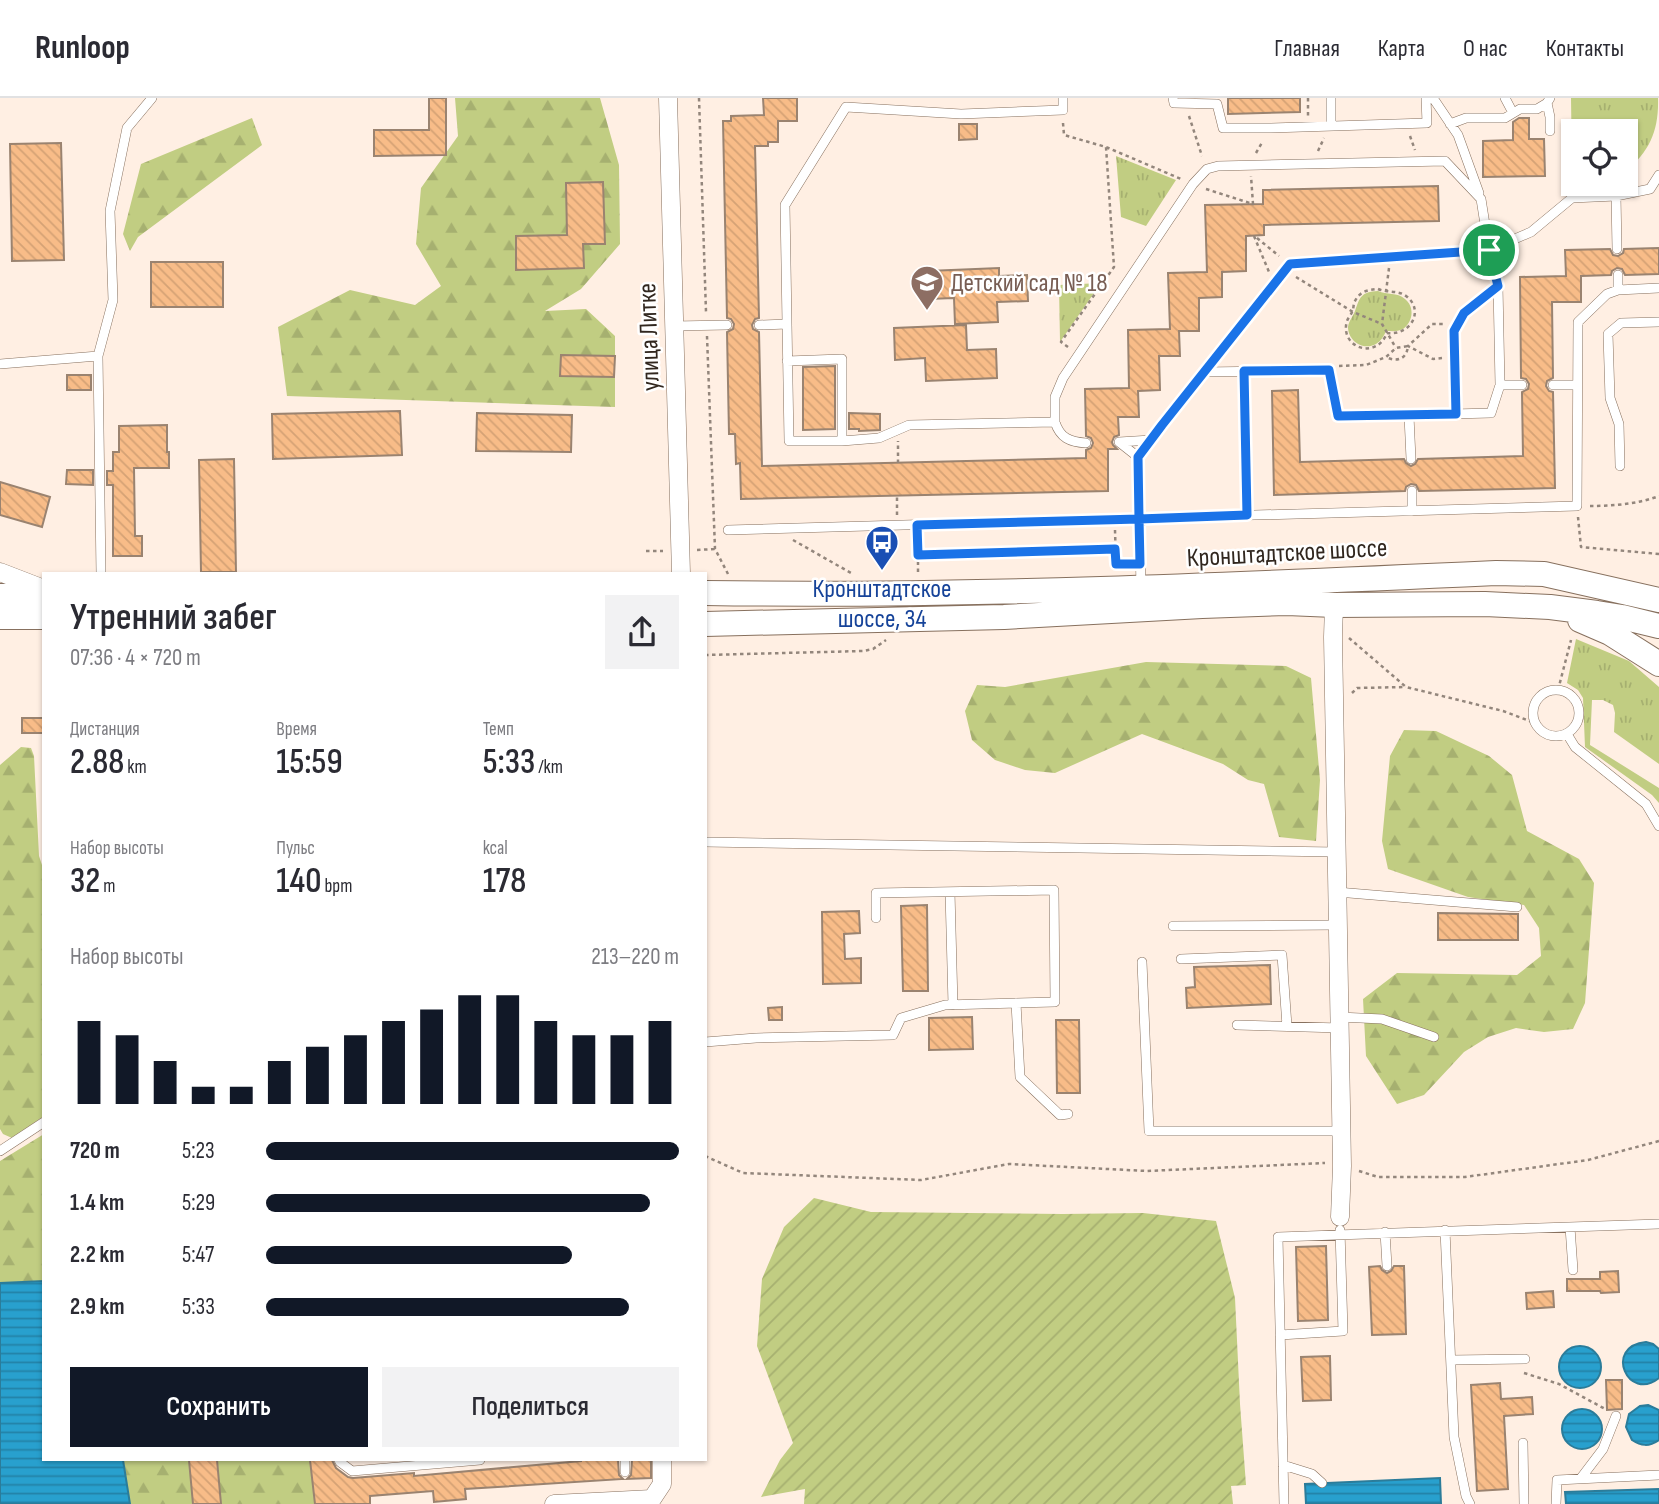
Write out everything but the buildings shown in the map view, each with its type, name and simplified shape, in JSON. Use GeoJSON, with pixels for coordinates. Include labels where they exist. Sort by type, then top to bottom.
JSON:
{"type":"FeatureCollection","features":[{"type":"Feature","properties":{"kind":"main road","name":"Кронштадтское шоссе"},"geometry":{"type":"LineString","coordinates":[[707,593],[883,594],[1141,588],[1496,573],[1544,574],[1659,600]]}},
{"type":"Feature","properties":{"kind":"main road"},"geometry":{"type":"LineString","coordinates":[[1544,574],[1659,584]]}},
{"type":"Feature","properties":{"kind":"main road"},"geometry":{"type":"LineString","coordinates":[[0,596],[42,596]]}},
{"type":"Feature","properties":{"kind":"main road","name":"Кронштадтское шоссе"},"geometry":{"type":"LineString","coordinates":[[707,624],[1004,617],[1287,603],[1550,607],[1622,617],[1659,626]]}},
{"type":"Feature","properties":{"kind":"main road"},"geometry":{"type":"LineString","coordinates":[[1550,607],[1611,633],[1659,664]]}},
{"type":"Feature","properties":{"kind":"main road"},"geometry":{"type":"LineString","coordinates":[[0,617],[42,617]]}},
{"type":"Feature","properties":{"kind":"street","name":"улица Литке"},"geometry":{"type":"LineString","coordinates":[[668,98],[681,572]]}},
{"type":"Feature","properties":{"kind":"street"},"geometry":{"type":"LineString","coordinates":[[0,572],[42,588]]}},
{"type":"Feature","properties":{"kind":"street"},"geometry":{"type":"LineString","coordinates":[[1334,605],[1342,1166],[1340,1226]]}},
{"type":"Feature","properties":{"kind":"street"},"geometry":{"type":"LineString","coordinates":[[554,1504],[652,1499],[662,1484],[662,1461]]}},
{"type":"Feature","properties":{"kind":"lane"},"geometry":{"type":"LineString","coordinates":[[101,572],[98,356],[113,300],[110,211],[127,128],[152,98]]}},
{"type":"Feature","properties":{"kind":"lane"},"geometry":{"type":"LineString","coordinates":[[1055,422],[909,425],[879,438],[789,441],[785,205],[846,107],[961,114],[1063,110],[1063,98]]}},
{"type":"Feature","properties":{"kind":"lane"},"geometry":{"type":"LineString","coordinates":[[1173,98],[1174,103],[1217,104],[1223,128],[1427,123],[1426,98]]}},
{"type":"Feature","properties":{"kind":"lane"},"geometry":{"type":"LineString","coordinates":[[1331,98],[1331,126]]}},
{"type":"Feature","properties":{"kind":"lane"},"geometry":{"type":"LineString","coordinates":[[1204,372],[1329,370],[1338,416],[1491,412],[1500,385],[1498,286],[1481,199],[1458,135],[1433,98]]}},
{"type":"Feature","properties":{"kind":"lane"},"geometry":{"type":"LineString","coordinates":[[1505,98],[1513,113]]}},
{"type":"Feature","properties":{"kind":"lane"},"geometry":{"type":"LineString","coordinates":[[1450,124],[1466,118],[1505,118],[1520,109],[1537,109],[1548,100]]}},
{"type":"Feature","properties":{"kind":"lane"},"geometry":{"type":"LineString","coordinates":[[1548,100],[1550,131]]}},
{"type":"Feature","properties":{"kind":"lane"},"geometry":{"type":"LineString","coordinates":[[1086,443],[1066,439],[1057,431],[1055,397],[1063,378],[1193,184],[1207,170],[1218,166],[1445,161],[1481,199]]}},
{"type":"Feature","properties":{"kind":"lane"},"geometry":{"type":"LineString","coordinates":[[1638,191],[1650,189],[1659,175]]}},
{"type":"Feature","properties":{"kind":"lane"},"geometry":{"type":"LineString","coordinates":[[1141,588],[1138,457],[1287,268],[1489,250],[1531,232],[1572,198],[1616,196],[1617,249]]}},
{"type":"Feature","properties":{"kind":"lane"},"geometry":{"type":"LineString","coordinates":[[1618,275],[1618,290]]}},
{"type":"Feature","properties":{"kind":"lane"},"geometry":{"type":"LineString","coordinates":[[1456,414],[1454,331],[1464,313],[1498,286]]}},
{"type":"Feature","properties":{"kind":"lane"},"geometry":{"type":"LineString","coordinates":[[728,530],[1577,506],[1578,322],[1607,294],[1618,290],[1659,288]]}},
{"type":"Feature","properties":{"kind":"lane"},"geometry":{"type":"LineString","coordinates":[[1620,466],[1619,424],[1610,398],[1608,334],[1621,323],[1659,322]]}},
{"type":"Feature","properties":{"kind":"lane"},"geometry":{"type":"LineString","coordinates":[[759,325],[787,324]]}},
{"type":"Feature","properties":{"kind":"lane"},"geometry":{"type":"LineString","coordinates":[[674,326],[727,325]]}},
{"type":"Feature","properties":{"kind":"lane"},"geometry":{"type":"LineString","coordinates":[[0,364],[98,356]]}},
{"type":"Feature","properties":{"kind":"lane"},"geometry":{"type":"LineString","coordinates":[[787,361],[842,359],[842,441]]}},
{"type":"Feature","properties":{"kind":"lane"},"geometry":{"type":"LineString","coordinates":[[1500,385],[1522,385]]}},
{"type":"Feature","properties":{"kind":"lane"},"geometry":{"type":"LineString","coordinates":[[1553,385],[1577,385]]}},
{"type":"Feature","properties":{"kind":"lane"},"geometry":{"type":"LineString","coordinates":[[1409,416],[1411,459]]}},
{"type":"Feature","properties":{"kind":"lane"},"geometry":{"type":"LineString","coordinates":[[1138,457],[1119,442],[1151,440]]}},
{"type":"Feature","properties":{"kind":"lane"},"geometry":{"type":"LineString","coordinates":[[1412,491],[1412,511]]}},
{"type":"Feature","properties":{"kind":"lane"},"geometry":{"type":"LineString","coordinates":[[1558,690],[1570,694],[1577,703],[1580,715],[1576,726],[1567,734],[1555,737],[1543,733],[1535,723],[1533,712],[1537,700],[1546,692],[1558,690]]}},
{"type":"Feature","properties":{"kind":"lane"},"geometry":{"type":"LineString","coordinates":[[1567,734],[1576,747],[1646,804],[1659,826]]}},
{"type":"Feature","properties":{"kind":"lane"},"geometry":{"type":"LineString","coordinates":[[707,842],[1336,852]]}},
{"type":"Feature","properties":{"kind":"lane"},"geometry":{"type":"LineString","coordinates":[[707,1042],[893,1035],[901,1018],[946,1005],[1055,1002],[1054,890],[876,893],[876,918]]}},
{"type":"Feature","properties":{"kind":"lane"},"geometry":{"type":"LineString","coordinates":[[950,892],[954,1005]]}},
{"type":"Feature","properties":{"kind":"lane"},"geometry":{"type":"LineString","coordinates":[[1337,892],[1517,907]]}},
{"type":"Feature","properties":{"kind":"lane"},"geometry":{"type":"LineString","coordinates":[[1173,926],[1337,925]]}},
{"type":"Feature","properties":{"kind":"lane"},"geometry":{"type":"LineString","coordinates":[[1181,959],[1282,955],[1287,1026]]}},
{"type":"Feature","properties":{"kind":"lane"},"geometry":{"type":"LineString","coordinates":[[1142,962],[1149,1131],[1341,1131]]}},
{"type":"Feature","properties":{"kind":"lane"},"geometry":{"type":"LineString","coordinates":[[1016,1003],[1020,1077],[1060,1115],[1068,1115]]}},
{"type":"Feature","properties":{"kind":"lane"},"geometry":{"type":"LineString","coordinates":[[1237,1025],[1287,1026],[1382,1019],[1434,1037]]}},
{"type":"Feature","properties":{"kind":"lane"},"geometry":{"type":"LineString","coordinates":[[0,1150],[42,1123]]}},
{"type":"Feature","properties":{"kind":"lane"},"geometry":{"type":"LineString","coordinates":[[1283,1504],[1278,1237],[1340,1226],[1385,1233],[1659,1224]]}},
{"type":"Feature","properties":{"kind":"lane"},"geometry":{"type":"LineString","coordinates":[[1280,1335],[1343,1331],[1340,1226]]}},
{"type":"Feature","properties":{"kind":"lane"},"geometry":{"type":"LineString","coordinates":[[1570,1227],[1573,1270]]}},
{"type":"Feature","properties":{"kind":"lane"},"geometry":{"type":"LineString","coordinates":[[1445,1230],[1454,1437],[1466,1496],[1471,1504]]}},
{"type":"Feature","properties":{"kind":"lane"},"geometry":{"type":"LineString","coordinates":[[1385,1233],[1387,1266]]}},
{"type":"Feature","properties":{"kind":"lane"},"geometry":{"type":"LineString","coordinates":[[1451,1360],[1525,1359]]}},
{"type":"Feature","properties":{"kind":"lane"},"geometry":{"type":"LineString","coordinates":[[1581,1478],[1603,1449],[1616,1416]]}},
{"type":"Feature","properties":{"kind":"lane"},"geometry":{"type":"LineString","coordinates":[[1522,1443],[1524,1504]]}},
{"type":"Feature","properties":{"kind":"lane"},"geometry":{"type":"LineString","coordinates":[[340,1461],[352,1471],[468,1461]]}},
{"type":"Feature","properties":{"kind":"lane"},"geometry":{"type":"LineString","coordinates":[[625,1461],[625,1472]]}},
{"type":"Feature","properties":{"kind":"lane"},"geometry":{"type":"LineString","coordinates":[[1283,1465],[1312,1474],[1322,1483]]}},
{"type":"Feature","properties":{"kind":"lane"},"geometry":{"type":"LineString","coordinates":[[1556,1504],[1557,1480],[1659,1475]]}},
{"type":"Feature","properties":{"kind":"path"},"geometry":{"type":"LineString","coordinates":[[1185,103],[1207,170]]}},
{"type":"Feature","properties":{"kind":"path"},"geometry":{"type":"LineString","coordinates":[[1063,110],[1064,135],[1106,147],[1193,184],[1253,204]]}},
{"type":"Feature","properties":{"kind":"path"},"geometry":{"type":"LineString","coordinates":[[1405,124],[1420,162]]}},
{"type":"Feature","properties":{"kind":"path"},"geometry":{"type":"LineString","coordinates":[[1310,165],[1331,126]]}},
{"type":"Feature","properties":{"kind":"path"},"geometry":{"type":"LineString","coordinates":[[1550,131],[1569,131],[1572,198]]}},
{"type":"Feature","properties":{"kind":"path"},"geometry":{"type":"LineString","coordinates":[[1079,354],[1061,342],[1114,267],[1106,147]]}},
{"type":"Feature","properties":{"kind":"path"},"geometry":{"type":"LineString","coordinates":[[1274,285],[1254,236],[1287,268],[1353,312],[1382,324]]}},
{"type":"Feature","properties":{"kind":"path"},"geometry":{"type":"LineString","coordinates":[[1391,257],[1382,324],[1396,348]]}},
{"type":"Feature","properties":{"kind":"path"},"geometry":{"type":"LineString","coordinates":[[1378,289],[1387,293],[1396,291],[1405,295],[1412,303],[1412,323],[1405,331],[1387,333],[1384,341],[1376,347],[1366,349],[1356,346],[1349,339],[1345,329],[1347,319],[1353,312],[1359,295],[1368,290],[1378,289]]}},
{"type":"Feature","properties":{"kind":"path"},"geometry":{"type":"LineString","coordinates":[[1329,370],[1339,366],[1366,365],[1386,357],[1396,348],[1408,346],[1432,324]]}},
{"type":"Feature","properties":{"kind":"path"},"geometry":{"type":"LineString","coordinates":[[1386,357],[1398,360],[1404,357],[1408,346]]}},
{"type":"Feature","properties":{"kind":"path"},"geometry":{"type":"LineString","coordinates":[[1408,346],[1433,359]]}},
{"type":"Feature","properties":{"kind":"path"},"geometry":{"type":"LineString","coordinates":[[1244,371],[1247,515]]}},
{"type":"Feature","properties":{"kind":"path"},"geometry":{"type":"LineString","coordinates":[[898,430],[898,463]]}},
{"type":"Feature","properties":{"kind":"path"},"geometry":{"type":"LineString","coordinates":[[897,496],[897,525]]}},
{"type":"Feature","properties":{"kind":"path"},"geometry":{"type":"LineString","coordinates":[[1659,496],[1649,500],[1605,506],[1577,506],[1581,547],[1659,554]]}},
{"type":"Feature","properties":{"kind":"path"},"geometry":{"type":"LineString","coordinates":[[1114,519],[1116,564],[1140,564]]}},
{"type":"Feature","properties":{"kind":"path"},"geometry":{"type":"LineString","coordinates":[[917,525],[918,555],[1115,549]]}},
{"type":"Feature","properties":{"kind":"path"},"geometry":{"type":"LineString","coordinates":[[784,528],[784,535],[854,575]]}},
{"type":"Feature","properties":{"kind":"path"},"geometry":{"type":"LineString","coordinates":[[697,550],[715,549],[715,530]]}},
{"type":"Feature","properties":{"kind":"path"},"geometry":{"type":"LineString","coordinates":[[646,551],[663,551]]}},
{"type":"Feature","properties":{"kind":"path"},"geometry":{"type":"LineString","coordinates":[[1558,690],[1573,632]]}},
{"type":"Feature","properties":{"kind":"path"},"geometry":{"type":"LineString","coordinates":[[1345,635],[1406,687],[1503,711],[1535,723]]}},
{"type":"Feature","properties":{"kind":"path"},"geometry":{"type":"LineString","coordinates":[[707,655],[863,651],[873,649],[886,640]]}},
{"type":"Feature","properties":{"kind":"path"},"geometry":{"type":"LineString","coordinates":[[707,1157],[743,1173],[921,1180],[1009,1164],[1147,1171],[1323,1163],[1378,1177],[1465,1177],[1588,1160],[1659,1141]]}},
{"type":"Feature","properties":{"kind":"path"},"geometry":{"type":"LineString","coordinates":[[1515,1359],[1525,1373],[1559,1384],[1607,1410]]}},
{"type":"Feature","properties":{"kind":"green space"},"geometry":{"type":"Polygon","coordinates":[[[455,98],[600,98],[619,165],[620,244],[581,289],[545,311],[586,309],[615,336],[615,407],[287,396],[278,327],[350,290],[415,305],[441,286],[416,244],[421,188],[458,136],[455,98]]]}},
{"type":"Feature","properties":{"kind":"green space"},"geometry":{"type":"Polygon","coordinates":[[[1571,98],[1658,98],[1655,130],[1647,148],[1638,159],[1638,119],[1571,119],[1571,98]]]}},
{"type":"Feature","properties":{"kind":"green space"},"geometry":{"type":"Polygon","coordinates":[[[252,118],[262,145],[138,237],[130,251],[123,234],[141,164],[252,118]]]}},
{"type":"Feature","properties":{"kind":"green space"},"geometry":{"type":"Polygon","coordinates":[[[1116,156],[1176,180],[1146,226],[1121,217],[1116,156]]]}},
{"type":"Feature","properties":{"kind":"green space"},"geometry":{"type":"Polygon","coordinates":[[[1101,283],[1060,342],[1059,285],[1101,283]]]}},
{"type":"Feature","properties":{"kind":"green space"},"geometry":{"type":"Polygon","coordinates":[[[1378,291],[1399,295],[1405,299],[1410,306],[1411,319],[1403,329],[1386,331],[1376,344],[1361,345],[1353,340],[1348,327],[1362,296],[1378,291]]]}},
{"type":"Feature","properties":{"kind":"green space"},"geometry":{"type":"Polygon","coordinates":[[[1576,639],[1629,661],[1659,687],[1659,764],[1614,732],[1613,705],[1603,700],[1592,700],[1590,745],[1659,788],[1659,803],[1652,795],[1585,747],[1583,698],[1578,690],[1567,683],[1576,639]]]}},
{"type":"Feature","properties":{"kind":"green space"},"geometry":{"type":"Polygon","coordinates":[[[1146,662],[1286,666],[1311,678],[1320,780],[1316,841],[1279,837],[1264,784],[1248,780],[1223,764],[1142,734],[1055,773],[1025,770],[995,760],[972,740],[965,711],[977,685],[1005,687],[1146,662]]]}},
{"type":"Feature","properties":{"kind":"green space"},"geometry":{"type":"Polygon","coordinates":[[[1404,730],[1436,731],[1489,756],[1512,775],[1527,831],[1579,859],[1594,883],[1585,1003],[1573,1029],[1544,1032],[1516,1028],[1488,1037],[1464,1052],[1424,1095],[1397,1104],[1366,1056],[1363,999],[1397,973],[1517,975],[1541,956],[1539,928],[1524,905],[1468,897],[1388,869],[1382,841],[1390,756],[1404,730]]]}},
{"type":"Feature","properties":{"kind":"green space"},"geometry":{"type":"Polygon","coordinates":[[[21,747],[31,748],[34,756],[39,856],[42,865],[42,1117],[12,1138],[3,1134],[0,1129],[0,765],[21,747]]]}},
{"type":"Feature","properties":{"kind":"green space"},"geometry":{"type":"Polygon","coordinates":[[[42,1135],[42,1281],[0,1283],[0,1161],[42,1135]]]}},
{"type":"Feature","properties":{"kind":"green space"},"geometry":{"type":"Polygon","coordinates":[[[814,1198],[871,1212],[1143,1213],[1216,1221],[1235,1298],[1246,1485],[1231,1486],[1233,1504],[804,1504],[805,1489],[761,1497],[780,1460],[793,1443],[757,1346],[762,1279],[784,1227],[814,1198]]]}},
{"type":"Feature","properties":{"kind":"green space"},"geometry":{"type":"Polygon","coordinates":[[[123,1461],[310,1461],[315,1504],[130,1504],[123,1461]]]}},
{"type":"Feature","properties":{"kind":"water"},"geometry":{"type":"Polygon","coordinates":[[[42,1281],[42,1461],[123,1461],[130,1504],[0,1504],[0,1283],[42,1281]]]}},
{"type":"Feature","properties":{"kind":"water"},"geometry":{"type":"Polygon","coordinates":[[[1646,1342],[1659,1349],[1659,1378],[1648,1384],[1630,1379],[1623,1362],[1626,1353],[1633,1346],[1646,1342]]]}},
{"type":"Feature","properties":{"kind":"water"},"geometry":{"type":"Polygon","coordinates":[[[1580,1346],[1595,1352],[1601,1367],[1595,1382],[1580,1388],[1565,1382],[1559,1367],[1565,1352],[1580,1346]]]}},
{"type":"Feature","properties":{"kind":"water"},"geometry":{"type":"Polygon","coordinates":[[[1648,1405],[1659,1410],[1659,1440],[1645,1445],[1632,1440],[1626,1427],[1629,1414],[1640,1406],[1648,1405]]]}},
{"type":"Feature","properties":{"kind":"water"},"geometry":{"type":"Polygon","coordinates":[[[1582,1409],[1590,1410],[1596,1415],[1601,1421],[1601,1437],[1596,1443],[1590,1448],[1582,1449],[1574,1448],[1568,1443],[1563,1437],[1562,1429],[1563,1421],[1568,1415],[1574,1410],[1582,1409]]]}},
{"type":"Feature","properties":{"kind":"water"},"geometry":{"type":"Polygon","coordinates":[[[1440,1478],[1441,1504],[1306,1504],[1305,1484],[1440,1478]]]}},
{"type":"Feature","properties":{"kind":"water"},"geometry":{"type":"Polygon","coordinates":[[[1659,1489],[1659,1504],[1566,1504],[1565,1492],[1659,1489]]]}},
{"type":"Feature","properties":{"kind":"place","name":"Детский сад № 18"},"geometry":{"type":"Point","coordinates":[927,312]}},
{"type":"Feature","properties":{"kind":"place","name":"Кронштадтское шоссе, 34"},"geometry":{"type":"Point","coordinates":[882,572]}},
{"type":"Feature","properties":{"kind":"route"},"geometry":{"type":"LineString","coordinates":[[1489,250],[1290,264],[1138,457],[1139,519],[917,525],[918,555],[1115,549],[1116,564],[1140,564],[1139,519],[1247,515],[1244,371],[1329,370],[1338,416],[1456,414],[1454,331],[1464,313],[1498,286],[1489,250]]}}]}
